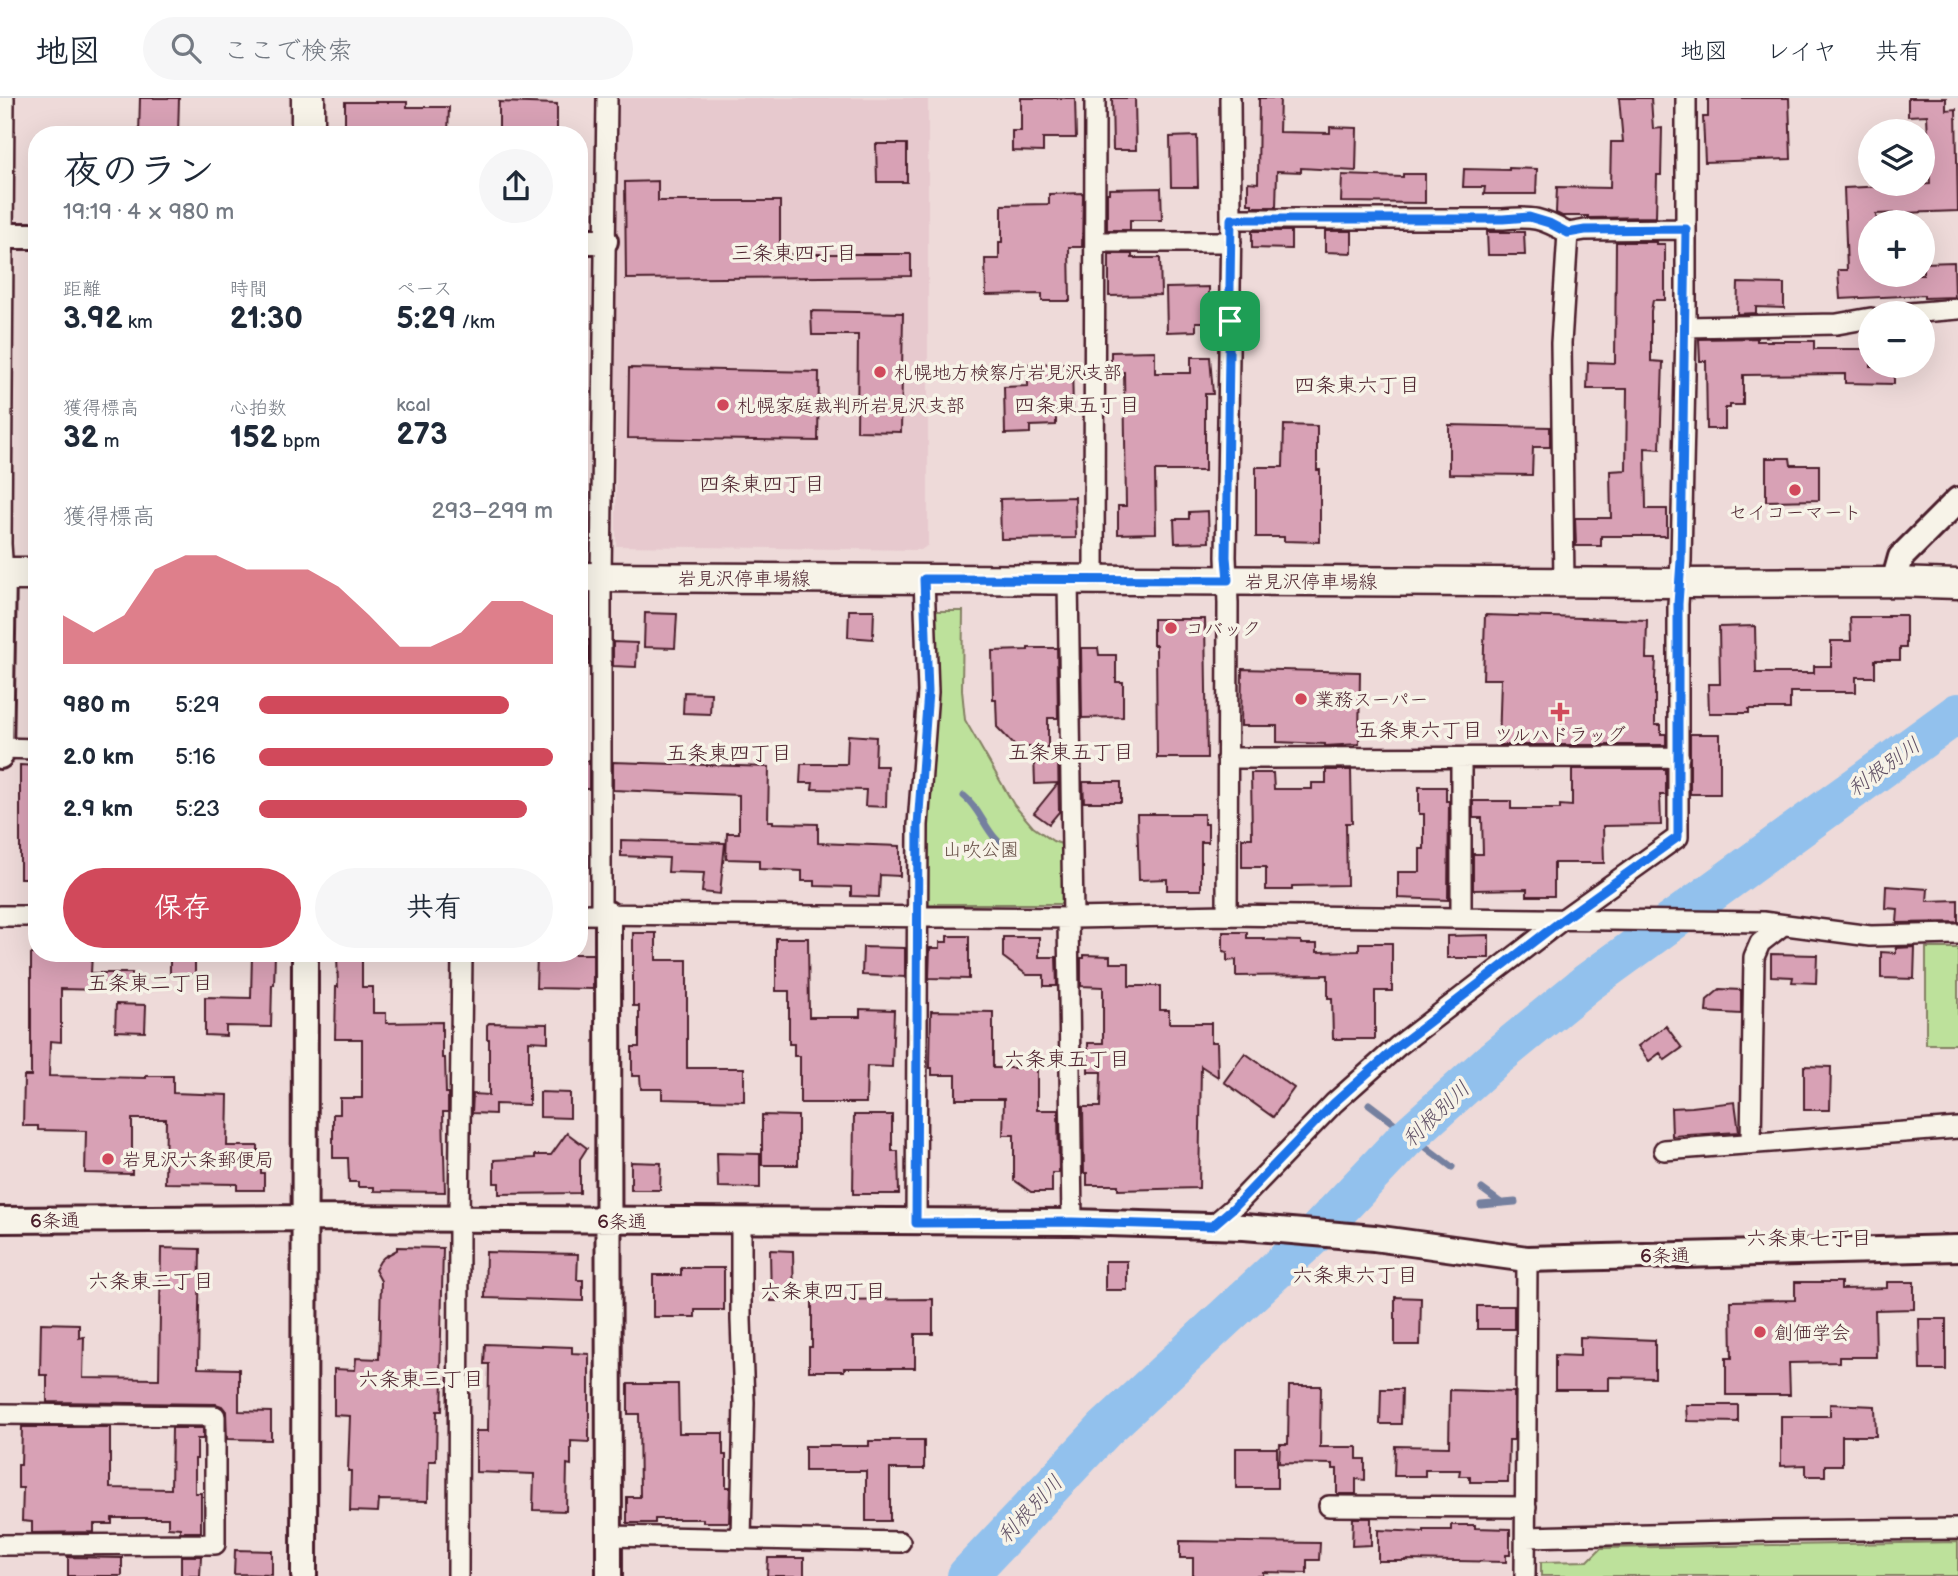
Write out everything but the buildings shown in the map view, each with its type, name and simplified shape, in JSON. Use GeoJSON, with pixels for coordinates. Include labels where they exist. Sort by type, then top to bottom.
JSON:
{"type":"FeatureCollection","features":[{"type":"Feature","properties":{"kind":"main road"},"geometry":{"type":"LineString","coordinates":[[308,98],[308,126]]}},
{"type":"Feature","properties":{"kind":"main road"},"geometry":{"type":"LineString","coordinates":[[1,573],[28,574]]}},
{"type":"Feature","properties":{"kind":"main road","name":"岩見沢停車場線"},"geometry":{"type":"LineString","coordinates":[[590,577],[1958,584]]}},
{"type":"Feature","properties":{"kind":"street"},"geometry":{"type":"LineString","coordinates":[[0,756],[4,98]]}},
{"type":"Feature","properties":{"kind":"street"},"geometry":{"type":"LineString","coordinates":[[607,98],[605,241],[590,577],[604,914],[610,1220],[609,1576]]}},
{"type":"Feature","properties":{"kind":"street"},"geometry":{"type":"LineString","coordinates":[[1072,1222],[1071,918],[1095,242],[1095,98]]}},
{"type":"Feature","properties":{"kind":"street"},"geometry":{"type":"LineString","coordinates":[[1227,915],[1226,557],[1231,242],[1230,98]]}},
{"type":"Feature","properties":{"kind":"street"},"geometry":{"type":"LineString","coordinates":[[1212,1226],[1357,1082],[1398,1046],[1562,920],[1678,837],[1678,604],[1681,583],[1686,327],[1686,98]]}},
{"type":"Feature","properties":{"kind":"street"},"geometry":{"type":"LineString","coordinates":[[1231,219],[1529,217],[1568,233],[1585,230],[1686,229]]}},
{"type":"Feature","properties":{"kind":"street"},"geometry":{"type":"LineString","coordinates":[[1564,583],[1561,343],[1568,233]]}},
{"type":"Feature","properties":{"kind":"street"},"geometry":{"type":"LineString","coordinates":[[2,236],[28,236]]}},
{"type":"Feature","properties":{"kind":"street"},"geometry":{"type":"LineString","coordinates":[[588,241],[605,241]]}},
{"type":"Feature","properties":{"kind":"street"},"geometry":{"type":"LineString","coordinates":[[1095,242],[1231,242]]}},
{"type":"Feature","properties":{"kind":"street"},"geometry":{"type":"LineString","coordinates":[[1935,311],[1958,309]]}},
{"type":"Feature","properties":{"kind":"street"},"geometry":{"type":"LineString","coordinates":[[1686,327],[1837,324],[1858,320]]}},
{"type":"Feature","properties":{"kind":"street"},"geometry":{"type":"LineString","coordinates":[[1894,582],[1901,557],[1958,500]]}},
{"type":"Feature","properties":{"kind":"street"},"geometry":{"type":"LineString","coordinates":[[916,1223],[918,825],[928,692],[924,579]]}},
{"type":"Feature","properties":{"kind":"street"},"geometry":{"type":"LineString","coordinates":[[0,748],[28,748]]}},
{"type":"Feature","properties":{"kind":"street"},"geometry":{"type":"LineString","coordinates":[[1227,758],[1679,757]]}},
{"type":"Feature","properties":{"kind":"street"},"geometry":{"type":"LineString","coordinates":[[1461,758],[1461,918]]}},
{"type":"Feature","properties":{"kind":"street"},"geometry":{"type":"LineString","coordinates":[[588,914],[1071,918],[1227,915],[1763,922],[1870,936],[1958,934]]}},
{"type":"Feature","properties":{"kind":"street"},"geometry":{"type":"LineString","coordinates":[[0,916],[28,915]]}},
{"type":"Feature","properties":{"kind":"street"},"geometry":{"type":"LineString","coordinates":[[1751,1143],[1754,957],[1760,943],[1783,925]]}},
{"type":"Feature","properties":{"kind":"street"},"geometry":{"type":"LineString","coordinates":[[304,1576],[305,962]]}},
{"type":"Feature","properties":{"kind":"street"},"geometry":{"type":"LineString","coordinates":[[458,1576],[458,1220],[462,962]]}},
{"type":"Feature","properties":{"kind":"street"},"geometry":{"type":"LineString","coordinates":[[1664,1150],[1958,1128]]}},
{"type":"Feature","properties":{"kind":"street","name":"6条通"},"geometry":{"type":"LineString","coordinates":[[0,1220],[304,1218],[1072,1222],[1244,1227],[1374,1238],[1527,1259],[1958,1248]]}},
{"type":"Feature","properties":{"kind":"street"},"geometry":{"type":"LineString","coordinates":[[741,1221],[744,1402],[741,1539]]}},
{"type":"Feature","properties":{"kind":"street"},"geometry":{"type":"LineString","coordinates":[[1525,1576],[1527,1259]]}},
{"type":"Feature","properties":{"kind":"street"},"geometry":{"type":"LineString","coordinates":[[0,1415],[215,1416],[215,1544],[0,1545]]}},
{"type":"Feature","properties":{"kind":"street"},"geometry":{"type":"LineString","coordinates":[[1329,1506],[1526,1507]]}},
{"type":"Feature","properties":{"kind":"street"},"geometry":{"type":"LineString","coordinates":[[1525,1537],[1958,1529]]}},
{"type":"Feature","properties":{"kind":"street"},"geometry":{"type":"LineString","coordinates":[[609,1536],[900,1542]]}},
{"type":"Feature","properties":{"kind":"shaded area"},"geometry":{"type":"Polygon","coordinates":[[[616,98],[928,98],[928,545],[921,550],[616,546],[616,98]]]}},
{"type":"Feature","properties":{"kind":"green space","name":"山吹公園"},"geometry":{"type":"Polygon","coordinates":[[[935,611],[963,611],[962,690],[965,720],[1014,805],[1033,827],[1064,845],[1065,904],[928,904],[927,832],[935,721],[935,611]]]}},
{"type":"Feature","properties":{"kind":"green space"},"geometry":{"type":"Polygon","coordinates":[[[1926,948],[1958,948],[1958,1044],[1926,1044],[1926,948]]]}},
{"type":"Feature","properties":{"kind":"green space"},"geometry":{"type":"Polygon","coordinates":[[[1958,1542],[1958,1576],[1541,1576],[1541,1562],[1588,1561],[1601,1548],[1958,1542]]]}},
{"type":"Feature","properties":{"kind":"waterway","name":"利根別川"},"geometry":{"type":"LineString","coordinates":[[967,1576],[1105,1429],[1318,1231],[1404,1140],[1493,1060],[1587,983],[1958,713]]}},
{"type":"Feature","properties":{"kind":"waterway"},"geometry":{"type":"LineString","coordinates":[[964,796],[993,836],[1008,848],[1017,850]]}},
{"type":"Feature","properties":{"kind":"waterway","name":"利根別川"},"geometry":{"type":"LineString","coordinates":[[1369,1104],[1452,1167]]}},
{"type":"Feature","properties":{"kind":"waterway"},"geometry":{"type":"LineString","coordinates":[[1482,1189],[1501,1203]]}},
{"type":"Feature","properties":{"kind":"waterway"},"geometry":{"type":"LineString","coordinates":[[1481,1205],[1515,1202]]}},
{"type":"Feature","properties":{"kind":"place","name":"札幌地方検察庁岩見沢支部"},"geometry":{"type":"Point","coordinates":[880,372]}},
{"type":"Feature","properties":{"kind":"place","name":"札幌家庭裁判所岩見沢支部"},"geometry":{"type":"Point","coordinates":[723,405]}},
{"type":"Feature","properties":{"kind":"place","name":"セイコーマート"},"geometry":{"type":"Point","coordinates":[1795,490]}},
{"type":"Feature","properties":{"kind":"place","name":"コバック"},"geometry":{"type":"Point","coordinates":[1171,628]}},
{"type":"Feature","properties":{"kind":"place","name":"業務スーパー"},"geometry":{"type":"Point","coordinates":[1301,699]}},
{"type":"Feature","properties":{"kind":"place","name":"ツルハドラッグ"},"geometry":{"type":"Point","coordinates":[1560,712]}},
{"type":"Feature","properties":{"kind":"place","name":"岩見沢六条郵便局"},"geometry":{"type":"Point","coordinates":[108,1159]}},
{"type":"Feature","properties":{"kind":"place","name":"創価学会"},"geometry":{"type":"Point","coordinates":[1760,1332]}},
{"type":"Feature","properties":{"kind":"district","name":"三条東四丁目"},"geometry":{"type":"Point","coordinates":[794,253]}},
{"type":"Feature","properties":{"kind":"district","name":"四条東六丁目"},"geometry":{"type":"Point","coordinates":[1357,385]}},
{"type":"Feature","properties":{"kind":"district","name":"四条東五丁目"},"geometry":{"type":"Point","coordinates":[1077,405]}},
{"type":"Feature","properties":{"kind":"district","name":"四条東四丁目"},"geometry":{"type":"Point","coordinates":[762,484]}},
{"type":"Feature","properties":{"kind":"district","name":"五条東六丁目"},"geometry":{"type":"Point","coordinates":[1420,730]}},
{"type":"Feature","properties":{"kind":"district","name":"五条東五丁目"},"geometry":{"type":"Point","coordinates":[1071,752]}},
{"type":"Feature","properties":{"kind":"district","name":"五条東四丁目"},"geometry":{"type":"Point","coordinates":[729,753]}},
{"type":"Feature","properties":{"kind":"district","name":"五条東二丁目"},"geometry":{"type":"Point","coordinates":[150,983]}},
{"type":"Feature","properties":{"kind":"district","name":"六条東五丁目"},"geometry":{"type":"Point","coordinates":[1067,1059]}},
{"type":"Feature","properties":{"kind":"district","name":"六条東七丁目"},"geometry":{"type":"Point","coordinates":[1809,1238]}},
{"type":"Feature","properties":{"kind":"district","name":"六条東六丁目"},"geometry":{"type":"Point","coordinates":[1355,1275]}},
{"type":"Feature","properties":{"kind":"district","name":"六条東二丁目"},"geometry":{"type":"Point","coordinates":[151,1281]}},
{"type":"Feature","properties":{"kind":"district","name":"六条東四丁目"},"geometry":{"type":"Point","coordinates":[823,1291]}},
{"type":"Feature","properties":{"kind":"district","name":"六条東三丁目"},"geometry":{"type":"Point","coordinates":[421,1379]}},
{"type":"Feature","properties":{"kind":"route"},"geometry":{"type":"LineString","coordinates":[[1529,217],[1568,233],[1585,230],[1686,229],[1681,583],[1678,604],[1678,837],[1562,920],[1398,1046],[1334,1103],[1233,1208],[1212,1226],[1072,1222],[916,1223],[918,825],[928,692],[924,579],[1228,580],[1226,557],[1230,321],[1231,219],[1529,217]]}}]}
